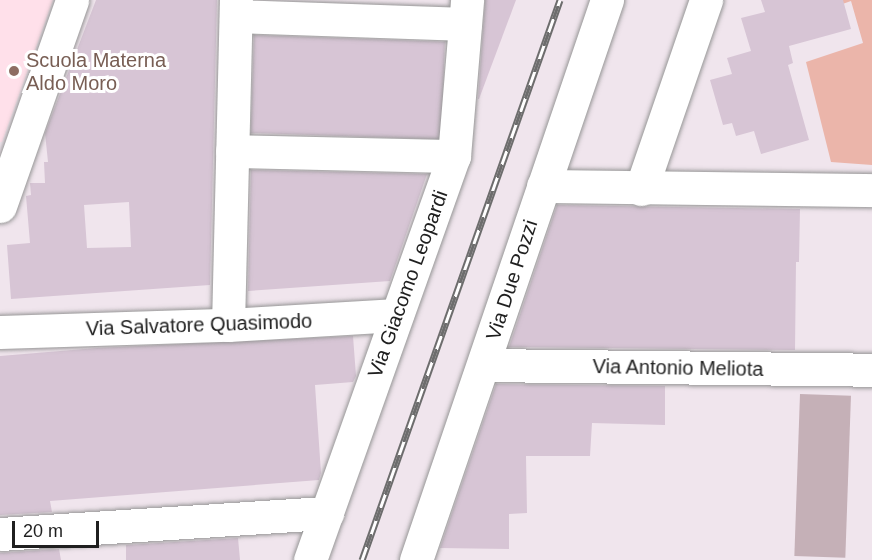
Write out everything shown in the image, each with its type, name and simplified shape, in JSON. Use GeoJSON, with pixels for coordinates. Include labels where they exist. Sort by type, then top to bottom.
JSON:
{"type":"FeatureCollection","features":[{"type":"Feature","properties":{"kind":"street"},"geometry":{"type":"LineString","coordinates":[[0,206],[72,0]]}},
{"type":"Feature","properties":{"kind":"street","name":"Via Due Pozzi"},"geometry":{"type":"LineString","coordinates":[[416,560],[607,0]]}},
{"type":"Feature","properties":{"kind":"street"},"geometry":{"type":"LineString","coordinates":[[641,189],[706,0]]}},
{"type":"Feature","properties":{"kind":"street"},"geometry":{"type":"LineString","coordinates":[[228,325],[236,8],[466,12]]}},
{"type":"Feature","properties":{"kind":"street","name":"Via Giacomo Leopardi"},"geometry":{"type":"LineString","coordinates":[[310,560],[454,156],[466,12]]}},
{"type":"Feature","properties":{"kind":"street"},"geometry":{"type":"LineString","coordinates":[[232,151],[454,156]]}},
{"type":"Feature","properties":{"kind":"street"},"geometry":{"type":"LineString","coordinates":[[543,186],[641,189],[872,190]]}},
{"type":"Feature","properties":{"kind":"street","name":"Via Salvatore Quasimodo"},"geometry":{"type":"LineString","coordinates":[[0,332],[228,325],[397,315]]}},
{"type":"Feature","properties":{"kind":"street","name":"Via Antonio Meliota"},"geometry":{"type":"LineString","coordinates":[[484,365],[872,370]]}},
{"type":"Feature","properties":{"kind":"street"},"geometry":{"type":"LineString","coordinates":[[0,534],[327,513]]}},
{"type":"Feature","properties":{"kind":"shaded area","name":"Scuola Materna Aldo Moro"},"geometry":{"type":"Polygon","coordinates":[[[0,0],[53,0],[2,142],[0,142],[0,0]]]}},
{"type":"Feature","properties":{"kind":"shaded area"},"geometry":{"type":"Polygon","coordinates":[[[833,0],[872,0],[872,165],[831,162],[806,62],[863,43],[851,1],[834,7],[833,0]]]}},
{"type":"Feature","properties":{"kind":"shaded area"},"geometry":{"type":"Polygon","coordinates":[[[800,394],[851,396],[845,558],[794,556],[800,394]]]}},
{"type":"Feature","properties":{"kind":"building"},"geometry":{"type":"Polygon","coordinates":[[[96,0],[217,0],[210,285],[11,299],[7,245],[30,243],[26,196],[31,195],[30,183],[45,183],[44,162],[48,162],[45,133],[96,0]],[[129,202],[84,205],[87,248],[131,247],[129,202]]]}},
{"type":"Feature","properties":{"kind":"building"},"geometry":{"type":"Polygon","coordinates":[[[485,0],[516,0],[478,99],[485,0]]]}},
{"type":"Feature","properties":{"kind":"building"},"geometry":{"type":"Polygon","coordinates":[[[761,0],[843,0],[851,29],[789,46],[793,63],[788,65],[809,140],[761,154],[754,131],[736,136],[732,123],[723,125],[710,80],[732,74],[727,58],[751,51],[741,18],[765,12],[761,0]]]}},
{"type":"Feature","properties":{"kind":"building"},"geometry":{"type":"Polygon","coordinates":[[[254,35],[445,42],[441,140],[251,133],[254,35]]]}},
{"type":"Feature","properties":{"kind":"building"},"geometry":{"type":"Polygon","coordinates":[[[251,170],[427,174],[390,281],[248,291],[251,170]]]}},
{"type":"Feature","properties":{"kind":"building"},"geometry":{"type":"Polygon","coordinates":[[[557,205],[800,209],[799,262],[796,262],[795,350],[509,347],[557,205]]]}},
{"type":"Feature","properties":{"kind":"building"},"geometry":{"type":"Polygon","coordinates":[[[353,336],[356,376],[353,382],[315,385],[321,473],[319,480],[50,501],[52,512],[0,515],[0,356],[97,348],[353,336]]]}},
{"type":"Feature","properties":{"kind":"building"},"geometry":{"type":"Polygon","coordinates":[[[496,384],[665,386],[665,425],[592,423],[590,456],[526,456],[527,513],[509,514],[509,549],[440,548],[496,384]]]}},
{"type":"Feature","properties":{"kind":"building"},"geometry":{"type":"Polygon","coordinates":[[[238,538],[240,560],[126,560],[126,545],[238,538]]]}},
{"type":"Feature","properties":{"kind":"building"},"geometry":{"type":"Polygon","coordinates":[[[59,549],[61,560],[0,560],[0,553],[59,549]]]}},
{"type":"Feature","properties":{"kind":"railway"},"geometry":{"type":"LineString","coordinates":[[362,560],[560,0]]}},
{"type":"Feature","properties":{"kind":"place","name":"Scuola Materna Aldo Moro"},"geometry":{"type":"Point","coordinates":[14,71]}}]}
